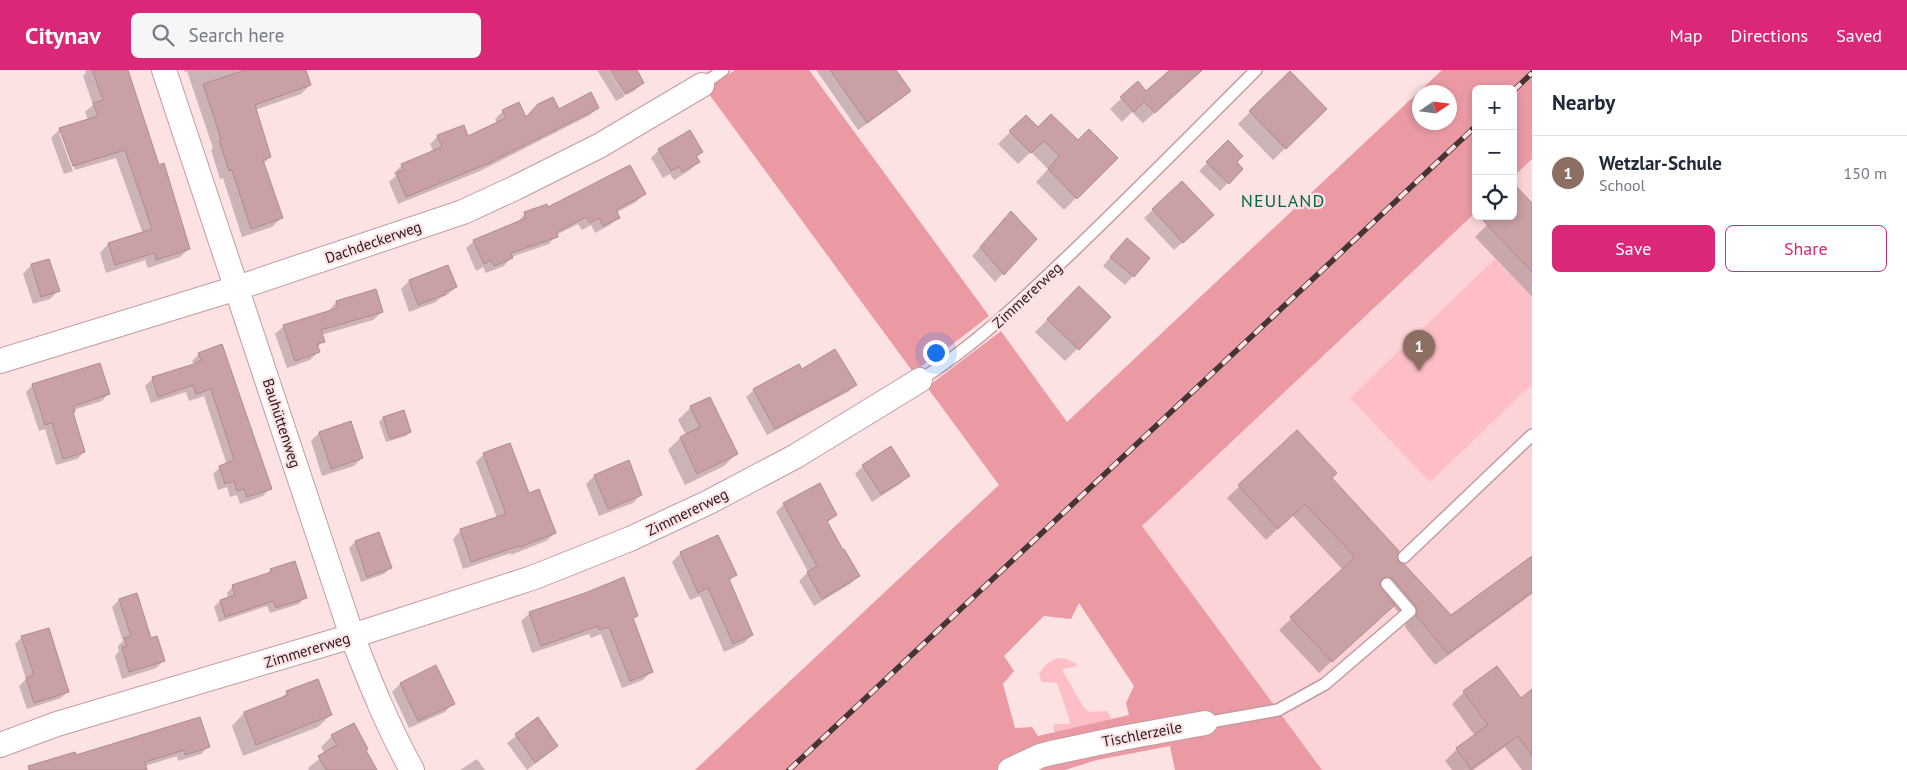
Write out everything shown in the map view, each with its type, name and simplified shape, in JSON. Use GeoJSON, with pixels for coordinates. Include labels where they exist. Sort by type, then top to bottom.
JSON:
{"type":"FeatureCollection","features":[{"type":"Feature","properties":{"kind":"street","name":"Bauhüttenweg"},"geometry":{"type":"LineString","coordinates":[[164,70],[352,636],[394,737],[412,770]]}},
{"type":"Feature","properties":{"kind":"street","name":"Dachdeckerweg"},"geometry":{"type":"LineString","coordinates":[[0,361],[237,288],[463,212],[599,146],[702,84]]}},
{"type":"Feature","properties":{"kind":"street","name":"Zimmererweg"},"geometry":{"type":"LineString","coordinates":[[0,746],[57,724],[352,636],[532,578],[630,539],[709,502],[796,456],[920,380]]}},
{"type":"Feature","properties":{"kind":"street","name":"Tischlerzeile"},"geometry":{"type":"LineString","coordinates":[[1010,770],[1051,753],[1205,723]]}},
{"type":"Feature","properties":{"kind":"lane","name":"Dachdeckerweg"},"geometry":{"type":"LineString","coordinates":[[702,84],[723,70]]}},
{"type":"Feature","properties":{"kind":"lane","name":"Zimmererweg"},"geometry":{"type":"LineString","coordinates":[[920,380],[942,366],[996,325],[1103,223],[1256,70]]}},
{"type":"Feature","properties":{"kind":"lane"},"geometry":{"type":"LineString","coordinates":[[1404,557],[1532,435]]}},
{"type":"Feature","properties":{"kind":"lane","name":"Tischlerzeile"},"geometry":{"type":"LineString","coordinates":[[1205,723],[1278,710],[1325,684],[1410,611],[1387,584]]}},
{"type":"Feature","properties":{"kind":"shaded area"},"geometry":{"type":"Polygon","coordinates":[[[735,70],[809,70],[989,316],[913,372],[706,90],[735,70]]]}},
{"type":"Feature","properties":{"kind":"shaded area"},"geometry":{"type":"Polygon","coordinates":[[[1442,70],[1532,70],[1532,159],[1517,173],[1517,85],[1472,85],[1472,216],[1142,526],[1322,770],[1175,770],[1170,746],[1097,760],[1065,770],[695,770],[999,485],[927,387],[1001,331],[1067,422],[1412,98],[1412,130],[1457,130],[1457,85],[1426,85],[1442,70]],[[1079,603],[1071,619],[1044,616],[1004,656],[1014,671],[1003,684],[1015,728],[1032,727],[1038,736],[1129,715],[1126,703],[1134,686],[1079,603]]]}},
{"type":"Feature","properties":{"kind":"shaded area"},"geometry":{"type":"Polygon","coordinates":[[[1532,159],[1532,770],[1322,770],[1142,526],[1472,216],[1472,220],[1517,220],[1517,173],[1532,159]]]}},
{"type":"Feature","properties":{"kind":"shaded area"},"geometry":{"type":"Polygon","coordinates":[[[1495,259],[1532,298],[1532,384],[1430,482],[1350,398],[1495,259]]]}},
{"type":"Feature","properties":{"kind":"shaded area"},"geometry":{"type":"Polygon","coordinates":[[[1064,658],[1077,664],[1075,667],[1062,670],[1084,708],[1090,712],[1107,711],[1111,717],[1111,722],[1055,734],[1053,726],[1055,724],[1070,724],[1070,721],[1057,683],[1042,682],[1039,675],[1049,662],[1064,658]]]}},
{"type":"Feature","properties":{"kind":"building"},"geometry":{"type":"Polygon","coordinates":[[[92,70],[128,70],[159,165],[164,163],[190,249],[156,260],[154,253],[115,265],[108,243],[152,229],[125,150],[73,166],[59,128],[98,116],[93,103],[103,100],[92,70]]]}},
{"type":"Feature","properties":{"kind":"building"},"geometry":{"type":"Polygon","coordinates":[[[245,70],[306,70],[311,85],[255,105],[271,157],[263,160],[283,218],[251,229],[232,170],[229,171],[203,84],[245,70]]]}},
{"type":"Feature","properties":{"kind":"building"},"geometry":{"type":"Polygon","coordinates":[[[610,70],[637,70],[644,83],[625,94],[610,70]]]}},
{"type":"Feature","properties":{"kind":"building"},"geometry":{"type":"Polygon","coordinates":[[[830,70],[896,70],[911,91],[867,123],[830,70]]]}},
{"type":"Feature","properties":{"kind":"building"},"geometry":{"type":"Polygon","coordinates":[[[1170,70],[1202,70],[1155,113],[1144,102],[1134,112],[1120,97],[1138,81],[1146,91],[1170,70]]]}},
{"type":"Feature","properties":{"kind":"building"},"geometry":{"type":"Polygon","coordinates":[[[1290,71],[1327,109],[1286,149],[1249,111],[1290,71]]]}},
{"type":"Feature","properties":{"kind":"building"},"geometry":{"type":"Polygon","coordinates":[[[591,92],[599,108],[489,163],[406,197],[396,173],[404,170],[401,164],[442,147],[437,135],[464,125],[468,136],[506,118],[502,110],[519,102],[526,117],[538,104],[553,97],[559,109],[591,92]]]}},
{"type":"Feature","properties":{"kind":"building"},"geometry":{"type":"Polygon","coordinates":[[[1051,114],[1078,140],[1089,129],[1118,158],[1077,199],[1048,169],[1059,156],[1044,141],[1031,153],[1009,131],[1026,115],[1038,127],[1051,114]]]}},
{"type":"Feature","properties":{"kind":"building"},"geometry":{"type":"Polygon","coordinates":[[[690,130],[703,152],[696,156],[700,162],[682,172],[679,167],[671,171],[658,149],[690,130]]]}},
{"type":"Feature","properties":{"kind":"building"},"geometry":{"type":"Polygon","coordinates":[[[1228,140],[1243,156],[1237,162],[1243,169],[1229,184],[1206,162],[1228,140]]]}},
{"type":"Feature","properties":{"kind":"building"},"geometry":{"type":"Polygon","coordinates":[[[630,165],[646,194],[616,210],[620,218],[603,226],[599,218],[590,223],[586,217],[557,232],[558,237],[511,253],[513,258],[494,266],[491,260],[484,264],[473,240],[526,218],[524,212],[547,204],[548,207],[630,165]]]}},
{"type":"Feature","properties":{"kind":"building"},"geometry":{"type":"Polygon","coordinates":[[[1182,181],[1214,215],[1183,243],[1152,209],[1182,181]]]}},
{"type":"Feature","properties":{"kind":"building"},"geometry":{"type":"Polygon","coordinates":[[[1517,187],[1532,203],[1532,272],[1483,220],[1517,220],[1517,187]]]}},
{"type":"Feature","properties":{"kind":"building"},"geometry":{"type":"Polygon","coordinates":[[[1011,211],[1037,239],[1004,275],[980,247],[1011,211]]]}},
{"type":"Feature","properties":{"kind":"building"},"geometry":{"type":"Polygon","coordinates":[[[1127,238],[1150,258],[1134,277],[1110,257],[1127,238]]]}},
{"type":"Feature","properties":{"kind":"building"},"geometry":{"type":"Polygon","coordinates":[[[49,259],[60,291],[41,297],[31,264],[49,259]]]}},
{"type":"Feature","properties":{"kind":"building"},"geometry":{"type":"Polygon","coordinates":[[[448,265],[457,287],[445,292],[446,294],[418,305],[409,280],[448,265]]]}},
{"type":"Feature","properties":{"kind":"building"},"geometry":{"type":"Polygon","coordinates":[[[1079,286],[1111,317],[1079,350],[1047,319],[1079,286]]]}},
{"type":"Feature","properties":{"kind":"building"},"geometry":{"type":"Polygon","coordinates":[[[376,289],[383,312],[321,330],[325,342],[317,344],[320,352],[295,361],[283,325],[338,308],[336,301],[376,289]]]}},
{"type":"Feature","properties":{"kind":"building"},"geometry":{"type":"Polygon","coordinates":[[[222,344],[272,489],[247,497],[244,489],[237,491],[234,481],[225,484],[219,466],[234,460],[211,389],[196,394],[193,385],[158,397],[152,377],[194,364],[201,360],[198,353],[222,344]]]}},
{"type":"Feature","properties":{"kind":"building"},"geometry":{"type":"Polygon","coordinates":[[[835,349],[857,385],[775,429],[753,389],[799,364],[802,369],[835,349]]]}},
{"type":"Feature","properties":{"kind":"building"},"geometry":{"type":"Polygon","coordinates":[[[100,363],[110,394],[74,406],[75,412],[73,412],[85,452],[63,459],[52,423],[45,425],[32,384],[100,363]]]}},
{"type":"Feature","properties":{"kind":"building"},"geometry":{"type":"Polygon","coordinates":[[[710,397],[738,454],[697,474],[680,437],[700,427],[690,406],[710,397]]]}},
{"type":"Feature","properties":{"kind":"building"},"geometry":{"type":"Polygon","coordinates":[[[404,410],[411,432],[390,439],[383,417],[404,410]]]}},
{"type":"Feature","properties":{"kind":"building"},"geometry":{"type":"Polygon","coordinates":[[[351,421],[363,458],[331,469],[319,432],[351,421]]]}},
{"type":"Feature","properties":{"kind":"building"},"geometry":{"type":"Polygon","coordinates":[[[1297,430],[1337,473],[1332,478],[1399,551],[1397,555],[1398,562],[1404,564],[1451,615],[1532,556],[1532,592],[1448,654],[1416,615],[1416,606],[1393,579],[1385,577],[1380,581],[1380,586],[1395,605],[1332,662],[1290,617],[1355,557],[1305,504],[1278,529],[1238,485],[1297,430]]]}},
{"type":"Feature","properties":{"kind":"building"},"geometry":{"type":"Polygon","coordinates":[[[510,443],[529,493],[539,489],[556,533],[520,547],[471,562],[460,529],[506,514],[483,453],[510,443]]]}},
{"type":"Feature","properties":{"kind":"building"},"geometry":{"type":"Polygon","coordinates":[[[891,446],[910,476],[881,494],[862,465],[891,446]]]}},
{"type":"Feature","properties":{"kind":"building"},"geometry":{"type":"Polygon","coordinates":[[[629,460],[642,495],[608,509],[594,475],[629,460]]]}},
{"type":"Feature","properties":{"kind":"building"},"geometry":{"type":"Polygon","coordinates":[[[820,483],[837,515],[827,521],[860,576],[822,599],[807,572],[817,566],[783,503],[820,483]]]}},
{"type":"Feature","properties":{"kind":"building"},"geometry":{"type":"Polygon","coordinates":[[[379,532],[392,568],[367,577],[355,541],[379,532]]]}},
{"type":"Feature","properties":{"kind":"building"},"geometry":{"type":"Polygon","coordinates":[[[718,535],[737,575],[729,579],[753,635],[733,644],[708,588],[698,593],[680,552],[718,535]]]}},
{"type":"Feature","properties":{"kind":"building"},"geometry":{"type":"Polygon","coordinates":[[[295,561],[307,598],[276,608],[273,601],[225,617],[220,600],[235,595],[232,585],[271,572],[270,569],[295,561]]]}},
{"type":"Feature","properties":{"kind":"building"},"geometry":{"type":"Polygon","coordinates":[[[624,577],[638,616],[633,618],[653,672],[630,681],[609,627],[599,630],[598,626],[541,646],[529,612],[585,593],[624,577]]]}},
{"type":"Feature","properties":{"kind":"building"},"geometry":{"type":"Polygon","coordinates":[[[137,593],[151,638],[157,636],[165,661],[129,672],[122,647],[127,646],[124,638],[131,636],[119,599],[137,593]]]}},
{"type":"Feature","properties":{"kind":"building"},"geometry":{"type":"Polygon","coordinates":[[[49,628],[69,692],[34,703],[26,678],[34,675],[21,636],[49,628]]]}},
{"type":"Feature","properties":{"kind":"building"},"geometry":{"type":"Polygon","coordinates":[[[436,665],[455,704],[418,721],[400,683],[436,665]]]}},
{"type":"Feature","properties":{"kind":"building"},"geometry":{"type":"Polygon","coordinates":[[[1497,666],[1521,698],[1532,689],[1532,756],[1518,736],[1471,769],[1456,748],[1488,725],[1463,691],[1497,666]]]}},
{"type":"Feature","properties":{"kind":"building"},"geometry":{"type":"Polygon","coordinates":[[[318,679],[332,715],[256,745],[244,712],[288,695],[286,691],[318,679]]]}},
{"type":"Feature","properties":{"kind":"building"},"geometry":{"type":"Polygon","coordinates":[[[200,717],[210,747],[185,755],[184,750],[145,762],[147,770],[29,770],[28,766],[75,752],[76,755],[200,717]]]}},
{"type":"Feature","properties":{"kind":"building"},"geometry":{"type":"Polygon","coordinates":[[[538,717],[558,746],[535,763],[515,734],[538,717]]]}},
{"type":"Feature","properties":{"kind":"building"},"geometry":{"type":"Polygon","coordinates":[[[354,723],[377,770],[326,770],[318,756],[337,745],[331,735],[354,723]]]}},
{"type":"Feature","properties":{"kind":"railway"},"geometry":{"type":"LineString","coordinates":[[1517,87],[1532,73]]}},
{"type":"Feature","properties":{"kind":"railway"},"geometry":{"type":"LineString","coordinates":[[789,770],[1472,130]]}},
{"type":"Feature","properties":{"kind":"place","name":"Wetzlar-Schule"},"geometry":{"type":"Point","coordinates":[1419,371]}},
{"type":"Feature","properties":{"kind":"district","name":"NEULAND"},"geometry":{"type":"Point","coordinates":[1283,200]}}]}
